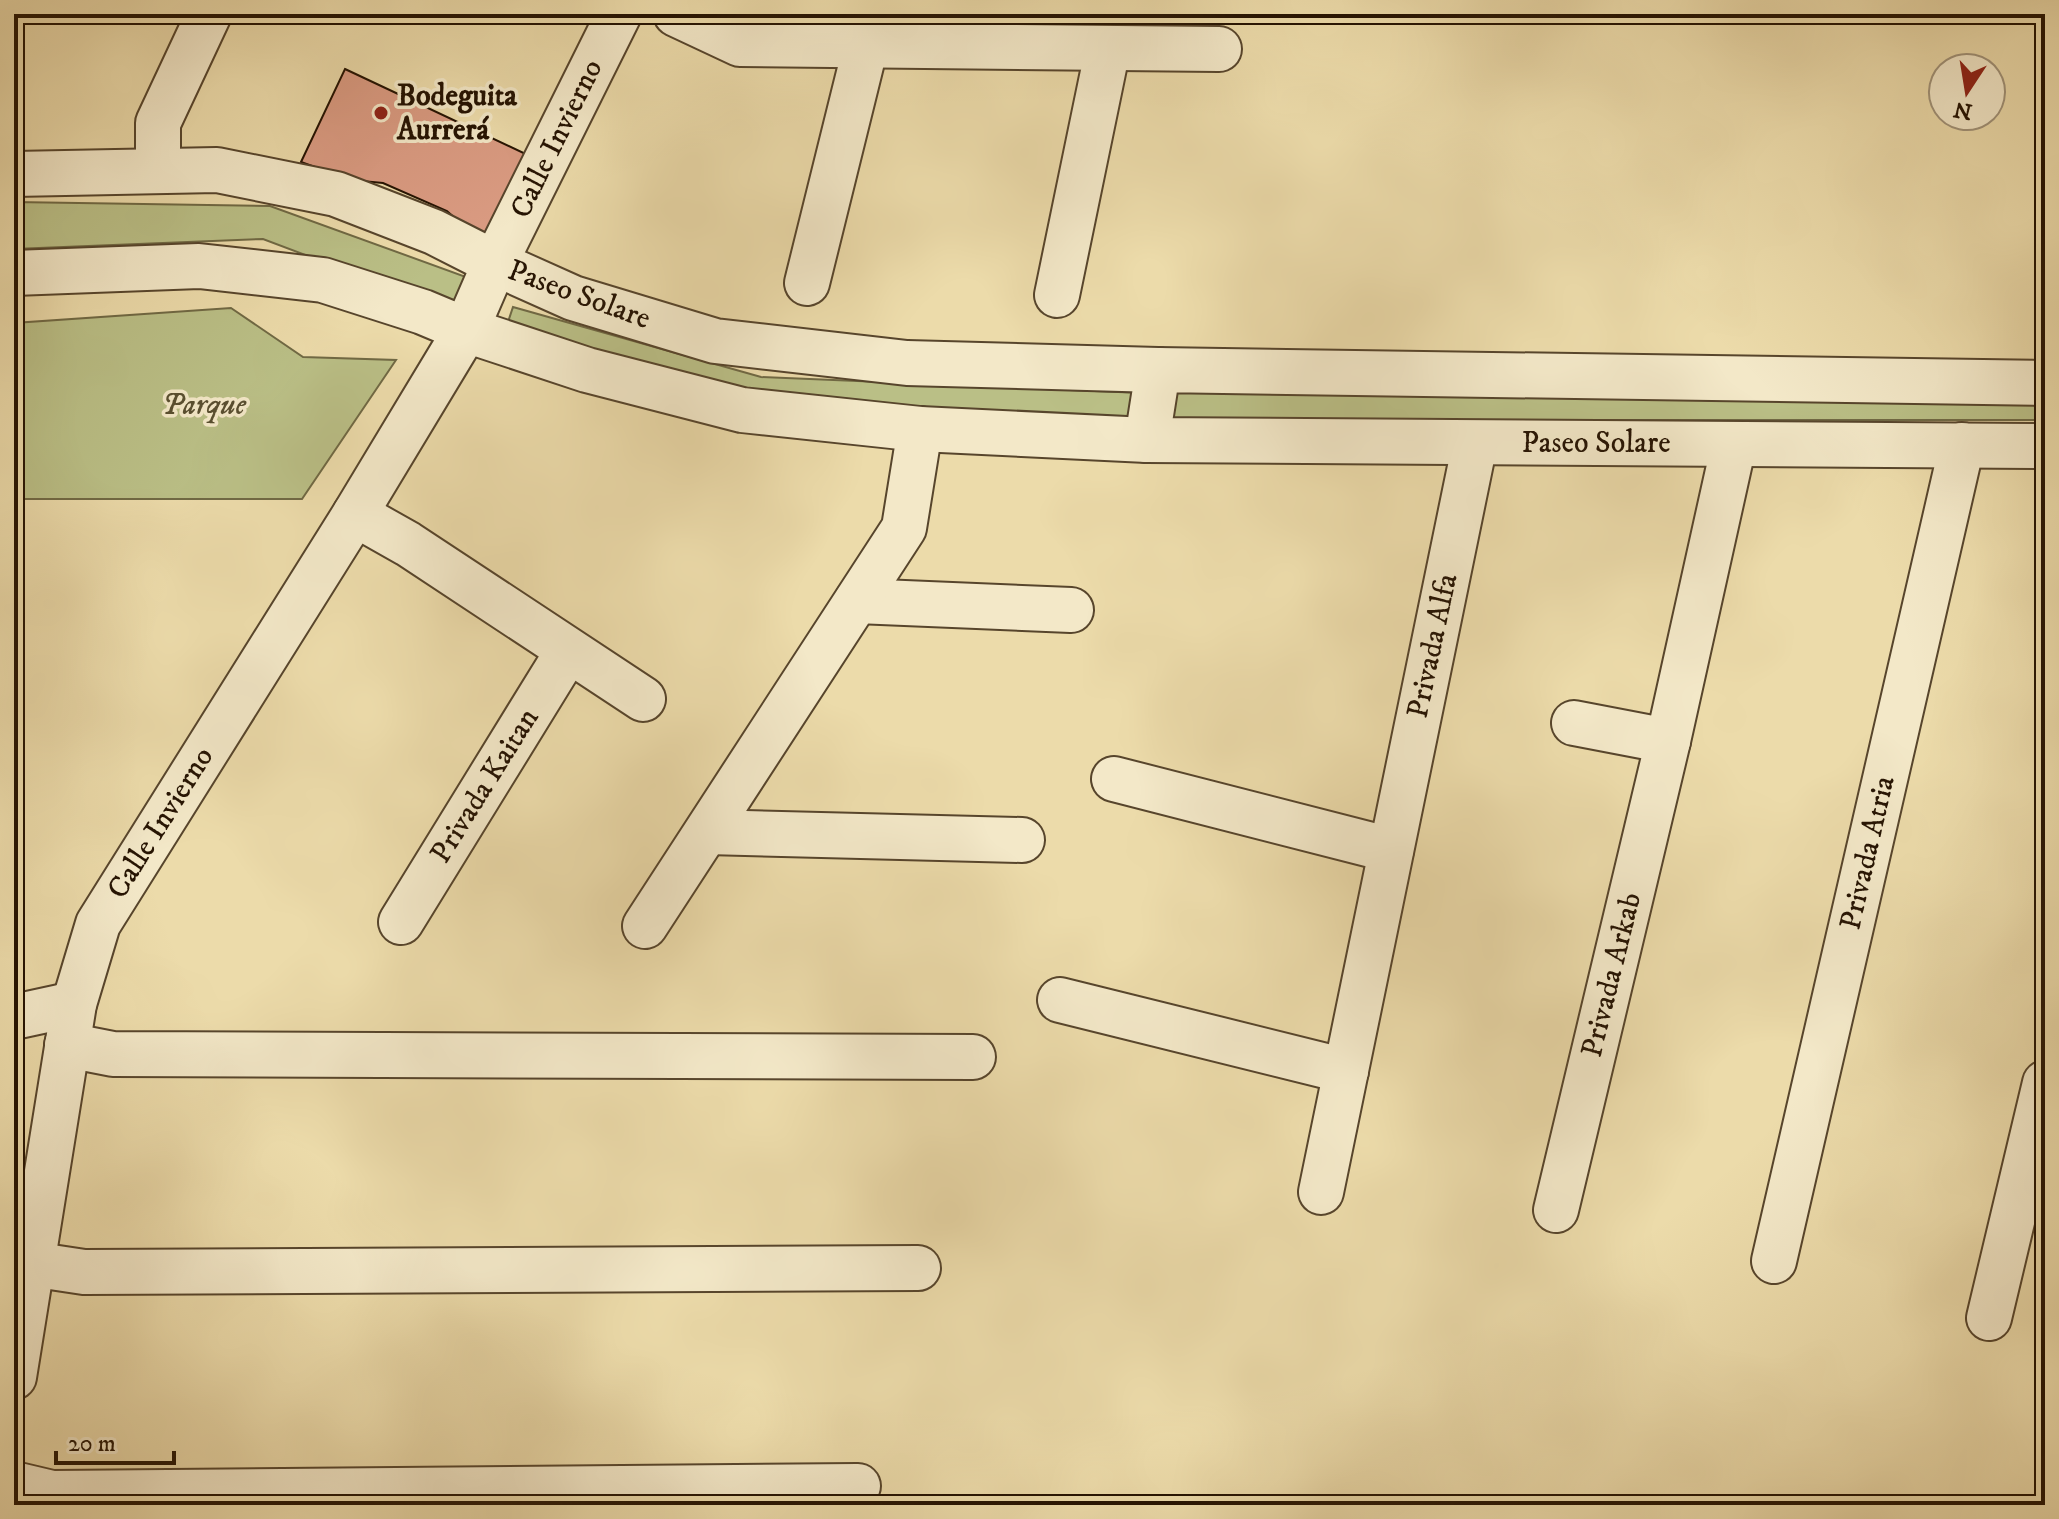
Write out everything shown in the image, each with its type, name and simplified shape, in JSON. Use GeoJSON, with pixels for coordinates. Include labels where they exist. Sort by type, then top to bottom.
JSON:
{"type":"FeatureCollection","features":[{"type":"Feature","properties":{"kind":"street"},"geometry":{"type":"LineString","coordinates":[[158,171],[158,123],[209,14]]}},
{"type":"Feature","properties":{"kind":"street","name":"Calle Invierno"},"geometry":{"type":"LineString","coordinates":[[14,1377],[70,1024],[98,924],[355,514],[466,330],[495,263],[619,14]]}},
{"type":"Feature","properties":{"kind":"street"},"geometry":{"type":"LineString","coordinates":[[676,14],[740,44],[1219,49]]}},
{"type":"Feature","properties":{"kind":"street"},"geometry":{"type":"LineString","coordinates":[[807,283],[866,45]]}},
{"type":"Feature","properties":{"kind":"street"},"geometry":{"type":"LineString","coordinates":[[1057,295],[1108,48]]}},
{"type":"Feature","properties":{"kind":"street","name":"Paseo Solare"},"geometry":{"type":"LineString","coordinates":[[14,174],[217,170],[336,194],[434,232],[573,298],[715,341],[907,363],[1158,370],[2045,383]]}},
{"type":"Feature","properties":{"kind":"street","name":"Paseo Solare"},"geometry":{"type":"LineString","coordinates":[[14,273],[199,266],[323,280],[587,370],[742,410],[920,429],[1147,440],[2045,446]]}},
{"type":"Feature","properties":{"kind":"street"},"geometry":{"type":"LineString","coordinates":[[1147,440],[1158,370]]}},
{"type":"Feature","properties":{"kind":"street"},"geometry":{"type":"LineString","coordinates":[[645,926],[904,528],[920,429]]}},
{"type":"Feature","properties":{"kind":"street","name":"Privada Alfa"},"geometry":{"type":"LineString","coordinates":[[1321,1192],[1475,443]]}},
{"type":"Feature","properties":{"kind":"street","name":"Privada Arkab"},"geometry":{"type":"LineString","coordinates":[[1556,1210],[1668,741],[1734,444]]}},
{"type":"Feature","properties":{"kind":"street","name":"Privada Atria"},"geometry":{"type":"LineString","coordinates":[[1774,1261],[1962,445]]}},
{"type":"Feature","properties":{"kind":"street"},"geometry":{"type":"LineString","coordinates":[[355,514],[408,544],[643,699]]}},
{"type":"Feature","properties":{"kind":"street"},"geometry":{"type":"LineString","coordinates":[[857,601],[1071,610]]}},
{"type":"Feature","properties":{"kind":"street","name":"Privada Kaitan"},"geometry":{"type":"LineString","coordinates":[[401,922],[568,651]]}},
{"type":"Feature","properties":{"kind":"street"},"geometry":{"type":"LineString","coordinates":[[1574,723],[1668,741]]}},
{"type":"Feature","properties":{"kind":"street"},"geometry":{"type":"LineString","coordinates":[[1114,779],[1391,850]]}},
{"type":"Feature","properties":{"kind":"street"},"geometry":{"type":"LineString","coordinates":[[707,832],[1022,840]]}},
{"type":"Feature","properties":{"kind":"street"},"geometry":{"type":"LineString","coordinates":[[14,993],[70,1024],[113,1054],[973,1057]]}},
{"type":"Feature","properties":{"kind":"street"},"geometry":{"type":"LineString","coordinates":[[1060,1000],[1346,1071]]}},
{"type":"Feature","properties":{"kind":"street"},"geometry":{"type":"LineString","coordinates":[[14,1017],[70,1024]]}},
{"type":"Feature","properties":{"kind":"street"},"geometry":{"type":"LineString","coordinates":[[1989,1318],[2045,1083]]}},
{"type":"Feature","properties":{"kind":"street"},"geometry":{"type":"LineString","coordinates":[[31,1264],[84,1272],[918,1268]]}},
{"type":"Feature","properties":{"kind":"street"},"geometry":{"type":"LineString","coordinates":[[14,1484],[52,1493],[858,1486]]}},
{"type":"Feature","properties":{"kind":"green space"},"geometry":{"type":"Polygon","coordinates":[[[14,202],[270,206],[466,277],[451,310],[263,239],[14,249],[14,202]]]}},
{"type":"Feature","properties":{"kind":"green space"},"geometry":{"type":"Polygon","coordinates":[[[513,307],[761,377],[1142,393],[1137,420],[763,399],[506,328],[513,307]]]}},
{"type":"Feature","properties":{"kind":"green space","name":"Parque"},"geometry":{"type":"Polygon","coordinates":[[[231,308],[303,357],[396,360],[302,499],[14,499],[14,323],[231,308]]]}},
{"type":"Feature","properties":{"kind":"green space"},"geometry":{"type":"Polygon","coordinates":[[[1168,385],[2045,395],[2045,420],[1165,420],[1168,385]]]}},
{"type":"Feature","properties":{"kind":"building","name":"Bodeguita Aurrerá"},"geometry":{"type":"Polygon","coordinates":[[[345,69],[532,157],[493,237],[465,227],[447,211],[383,183],[351,180],[301,162],[345,69]]]}},
{"type":"Feature","properties":{"kind":"place","name":"Bodeguita Aurrerá"},"geometry":{"type":"Point","coordinates":[381,113]}}]}
